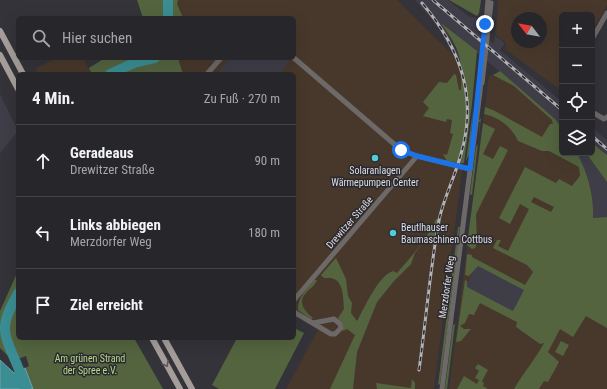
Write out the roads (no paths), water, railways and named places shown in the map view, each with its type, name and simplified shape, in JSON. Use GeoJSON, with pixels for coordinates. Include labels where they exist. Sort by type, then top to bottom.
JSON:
{"type":"FeatureCollection","features":[{"type":"Feature","properties":{"kind":"main road"},"geometry":{"type":"LineString","coordinates":[[0,31],[22,72]]}},
{"type":"Feature","properties":{"kind":"main road"},"geometry":{"type":"LineString","coordinates":[[0,55],[16,85]]}},
{"type":"Feature","properties":{"kind":"main road"},"geometry":{"type":"LineString","coordinates":[[153,340],[180,389]]}},
{"type":"Feature","properties":{"kind":"main road"},"geometry":{"type":"LineString","coordinates":[[165,340],[192,389]]}},
{"type":"Feature","properties":{"kind":"street","name":"Merzdorfer Weg"},"geometry":{"type":"LineString","coordinates":[[442,389],[480,92],[484,73],[489,0]]}},
{"type":"Feature","properties":{"kind":"street"},"geometry":{"type":"LineString","coordinates":[[595,34],[607,13]]}},
{"type":"Feature","properties":{"kind":"street"},"geometry":{"type":"LineString","coordinates":[[209,72],[219,60]]}},
{"type":"Feature","properties":{"kind":"street"},"geometry":{"type":"LineString","coordinates":[[296,60],[401,150],[417,156],[470,169]]}},
{"type":"Feature","properties":{"kind":"street"},"geometry":{"type":"LineString","coordinates":[[595,114],[604,119],[607,117]]}},
{"type":"Feature","properties":{"kind":"street","name":"Drewitzer Straße"},"geometry":{"type":"LineString","coordinates":[[296,298],[417,156]]}},
{"type":"Feature","properties":{"kind":"street"},"geometry":{"type":"LineString","coordinates":[[296,313],[331,334],[336,334],[341,328],[340,324],[334,319],[313,323]]}},
{"type":"Feature","properties":{"kind":"water"},"geometry":{"type":"Polygon","coordinates":[[[0,360],[14,373],[19,371],[18,368],[22,366],[23,369],[25,368],[33,389],[0,389],[0,360]]]}},
{"type":"Feature","properties":{"kind":"waterway"},"geometry":{"type":"LineString","coordinates":[[168,0],[168,16]]}},
{"type":"Feature","properties":{"kind":"waterway"},"geometry":{"type":"LineString","coordinates":[[114,72],[134,63],[147,60]]}},
{"type":"Feature","properties":{"kind":"waterway"},"geometry":{"type":"LineString","coordinates":[[16,297],[5,323],[5,334],[25,389]]}},
{"type":"Feature","properties":{"kind":"railway"},"geometry":{"type":"LineString","coordinates":[[433,0],[559,107]]}},
{"type":"Feature","properties":{"kind":"railway"},"geometry":{"type":"LineString","coordinates":[[419,370],[439,220],[461,154],[466,133],[467,112],[466,93],[456,55],[447,37],[422,3]]}},
{"type":"Feature","properties":{"kind":"railway"},"geometry":{"type":"LineString","coordinates":[[595,139],[607,149]]}},
{"type":"Feature","properties":{"kind":"place","name":"Solaranlagen Wärmepumpen Center"},"geometry":{"type":"Point","coordinates":[375,158]}},
{"type":"Feature","properties":{"kind":"place","name":"Beutlhauser Baumaschinen Cottbus"},"geometry":{"type":"Point","coordinates":[393,233]}},
{"type":"Feature","properties":{"kind":"park label","name":"Am grünen Strand der Spree e.V."},"geometry":{"type":"Point","coordinates":[90,364]}}]}
